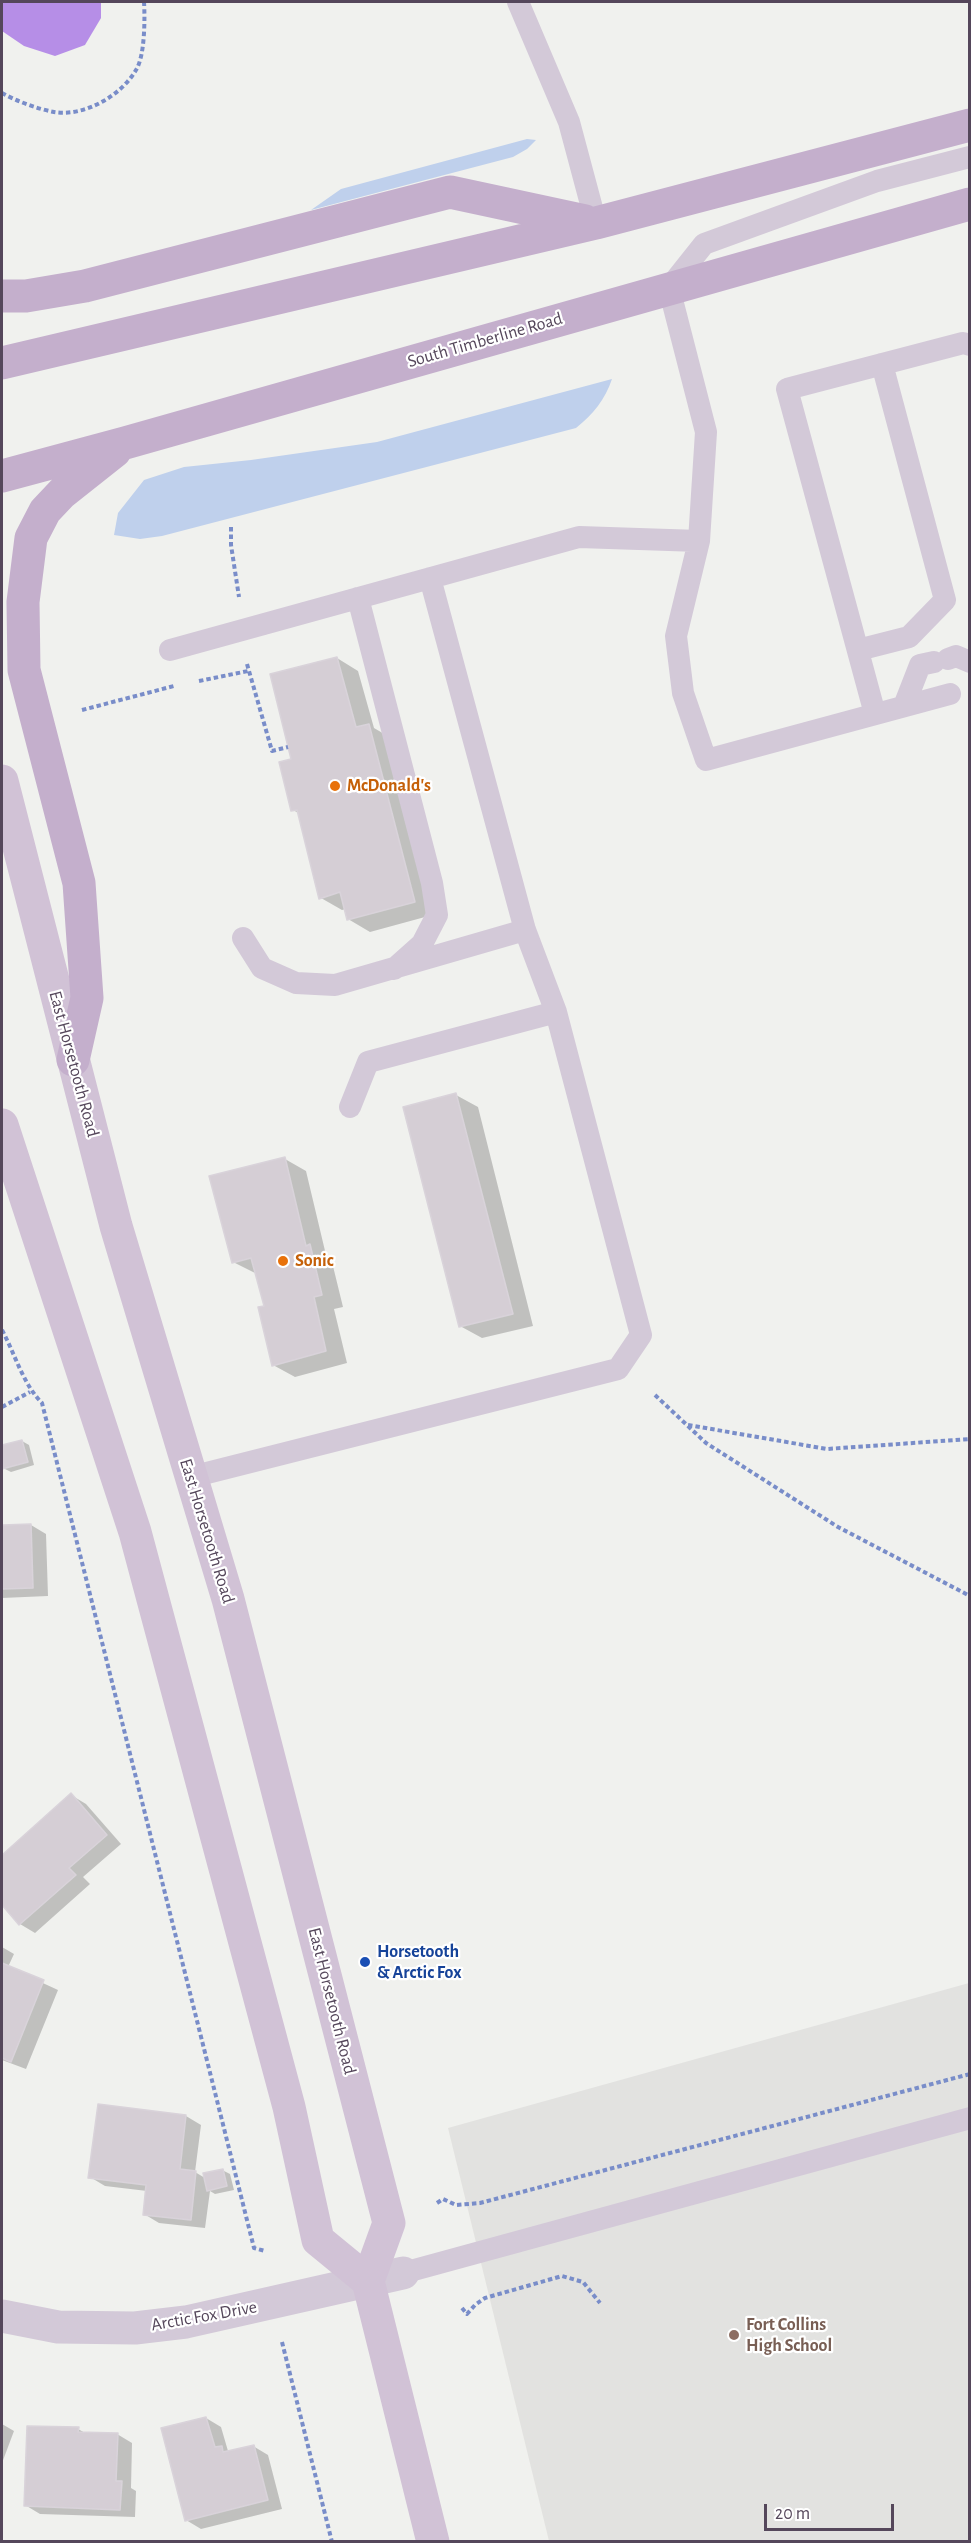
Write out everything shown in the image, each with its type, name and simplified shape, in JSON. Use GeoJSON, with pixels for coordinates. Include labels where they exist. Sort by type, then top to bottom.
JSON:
{"type":"FeatureCollection","features":[{"type":"Feature","properties":{"kind":"main road"},"geometry":{"type":"LineString","coordinates":[[2,363],[596,223],[969,125]]}},
{"type":"Feature","properties":{"kind":"main road"},"geometry":{"type":"LineString","coordinates":[[2,296],[26,296],[86,286],[450,192],[596,223]]}},
{"type":"Feature","properties":{"kind":"main road","name":"South Timberline Road"},"geometry":{"type":"LineString","coordinates":[[2,476],[969,204]]}},
{"type":"Feature","properties":{"kind":"main road"},"geometry":{"type":"LineString","coordinates":[[73,1060],[87,998],[80,883],[24,670],[23,602],[31,538],[45,511],[62,493],[125,443]]}},
{"type":"Feature","properties":{"kind":"main road","name":"East Horsetooth Road"},"geometry":{"type":"LineString","coordinates":[[2,781],[116,1226],[228,1599],[389,2223],[368,2281]]}},
{"type":"Feature","properties":{"kind":"main road"},"geometry":{"type":"LineString","coordinates":[[2,1125],[135,1532],[289,2107],[318,2240],[368,2281],[434,2541]]}},
{"type":"Feature","properties":{"kind":"street","name":"Arctic Fox Drive"},"geometry":{"type":"LineString","coordinates":[[2,2316],[58,2327],[135,2328],[186,2322],[403,2273]]}},
{"type":"Feature","properties":{"kind":"lane"},"geometry":{"type":"LineString","coordinates":[[518,2],[569,122],[596,223]]}},
{"type":"Feature","properties":{"kind":"lane"},"geometry":{"type":"LineString","coordinates":[[961,691],[706,760],[683,693],[676,636],[699,541],[706,432],[669,288],[704,244],[877,181],[969,157]]}},
{"type":"Feature","properties":{"kind":"lane"},"geometry":{"type":"LineString","coordinates":[[875,714],[787,389],[963,343],[969,345]]}},
{"type":"Feature","properties":{"kind":"lane"},"geometry":{"type":"LineString","coordinates":[[858,650],[909,637],[945,600],[882,364]]}},
{"type":"Feature","properties":{"kind":"lane"},"geometry":{"type":"LineString","coordinates":[[170,651],[579,537],[699,541]]}},
{"type":"Feature","properties":{"kind":"lane"},"geometry":{"type":"LineString","coordinates":[[191,1477],[618,1369],[641,1335],[556,1012],[525,930],[430,578]]}},
{"type":"Feature","properties":{"kind":"lane"},"geometry":{"type":"LineString","coordinates":[[358,598],[432,883],[437,915],[422,944],[394,969]]}},
{"type":"Feature","properties":{"kind":"lane"},"geometry":{"type":"LineString","coordinates":[[904,706],[920,665],[950,661]]}},
{"type":"Feature","properties":{"kind":"lane"},"geometry":{"type":"LineString","coordinates":[[243,938],[262,968],[296,983],[335,986],[525,930]]}},
{"type":"Feature","properties":{"kind":"lane"},"geometry":{"type":"LineString","coordinates":[[350,1107],[368,1062],[556,1012]]}},
{"type":"Feature","properties":{"kind":"lane"},"geometry":{"type":"LineString","coordinates":[[403,2273],[969,2118]]}},
{"type":"Feature","properties":{"kind":"path"},"geometry":{"type":"LineString","coordinates":[[2,93],[55,112],[82,110],[117,94],[138,69],[145,28],[144,2]]}},
{"type":"Feature","properties":{"kind":"path"},"geometry":{"type":"LineString","coordinates":[[190,682],[248,671]]}},
{"type":"Feature","properties":{"kind":"path"},"geometry":{"type":"LineString","coordinates":[[82,710],[179,685]]}},
{"type":"Feature","properties":{"kind":"path"},"geometry":{"type":"LineString","coordinates":[[2,1330],[17,1358],[30,1392],[42,1403],[254,2248],[265,2251]]}},
{"type":"Feature","properties":{"kind":"path"},"geometry":{"type":"LineString","coordinates":[[2,1407],[30,1392]]}},
{"type":"Feature","properties":{"kind":"path"},"geometry":{"type":"LineString","coordinates":[[655,1395],[706,1443],[838,1527],[969,1596]]}},
{"type":"Feature","properties":{"kind":"path"},"geometry":{"type":"LineString","coordinates":[[687,1425],[827,1449],[969,1439]]}},
{"type":"Feature","properties":{"kind":"path"},"geometry":{"type":"LineString","coordinates":[[437,2203],[443,2199],[456,2205],[480,2203],[969,2074]]}},
{"type":"Feature","properties":{"kind":"path"},"geometry":{"type":"LineString","coordinates":[[462,2308],[467,2314],[485,2298],[562,2276],[583,2282],[600,2303]]}},
{"type":"Feature","properties":{"kind":"path"},"geometry":{"type":"LineString","coordinates":[[282,2344],[332,2541]]}},
{"type":"Feature","properties":{"kind":"shaded area"},"geometry":{"type":"Polygon","coordinates":[[[2,2],[101,2],[101,18],[85,45],[55,56],[24,46],[2,31],[2,2]]]}},
{"type":"Feature","properties":{"kind":"shaded area"},"geometry":{"type":"Polygon","coordinates":[[[527,139],[536,140],[527,149],[513,157],[311,210],[341,189],[527,139]]]}},
{"type":"Feature","properties":{"kind":"shaded area"},"geometry":{"type":"Polygon","coordinates":[[[612,379],[598,406],[576,428],[162,536],[140,539],[114,535],[118,513],[144,480],[184,467],[377,442],[612,379]]]}},
{"type":"Feature","properties":{"kind":"shaded area","name":"Fort Collins High School"},"geometry":{"type":"Polygon","coordinates":[[[969,1983],[969,2541],[549,2541],[448,2128],[969,1983]]]}},
{"type":"Feature","properties":{"kind":"building","name":"McDonald's"},"geometry":{"type":"Polygon","coordinates":[[[337,657],[356,727],[369,724],[415,902],[347,920],[340,892],[319,899],[297,810],[291,811],[279,762],[291,759],[270,674],[337,657]]]}},
{"type":"Feature","properties":{"kind":"building"},"geometry":{"type":"Polygon","coordinates":[[[456,1093],[513,1314],[459,1327],[403,1107],[456,1093]]]}},
{"type":"Feature","properties":{"kind":"building","name":"Sonic"},"geometry":{"type":"Polygon","coordinates":[[[285,1157],[306,1246],[310,1244],[322,1295],[314,1297],[326,1351],[272,1366],[258,1307],[264,1306],[251,1258],[232,1263],[209,1176],[285,1157]]]}},
{"type":"Feature","properties":{"kind":"building"},"geometry":{"type":"Polygon","coordinates":[[[22,1440],[28,1462],[2,1469],[2,1445],[22,1440]]]}},
{"type":"Feature","properties":{"kind":"building"},"geometry":{"type":"Polygon","coordinates":[[[31,1524],[33,1588],[2,1589],[2,1525],[31,1524]]]}},
{"type":"Feature","properties":{"kind":"building"},"geometry":{"type":"Polygon","coordinates":[[[71,1793],[107,1835],[69,1868],[76,1875],[19,1925],[2,1905],[2,1855],[71,1793]]]}},
{"type":"Feature","properties":{"kind":"building"},"geometry":{"type":"Polygon","coordinates":[[[2,1963],[44,1980],[11,2062],[2,2058],[2,1963]]]}},
{"type":"Feature","properties":{"kind":"building"},"geometry":{"type":"Polygon","coordinates":[[[98,2104],[186,2115],[180,2169],[196,2171],[191,2220],[143,2215],[146,2185],[88,2178],[98,2104]]]}},
{"type":"Feature","properties":{"kind":"building"},"geometry":{"type":"Polygon","coordinates":[[[223,2169],[227,2186],[207,2191],[203,2173],[223,2169]]]}},
{"type":"Feature","properties":{"kind":"building"},"geometry":{"type":"Polygon","coordinates":[[[206,2417],[215,2447],[222,2446],[223,2452],[254,2445],[268,2500],[185,2521],[161,2428],[206,2417]]]}},
{"type":"Feature","properties":{"kind":"building"},"geometry":{"type":"Polygon","coordinates":[[[27,2426],[79,2427],[78,2432],[118,2433],[116,2481],[122,2481],[120,2510],[24,2506],[27,2426]]]}},
{"type":"Feature","properties":{"kind":"place","name":"McDonald's"},"geometry":{"type":"Point","coordinates":[335,786]}},
{"type":"Feature","properties":{"kind":"place","name":"Sonic"},"geometry":{"type":"Point","coordinates":[283,1261]}},
{"type":"Feature","properties":{"kind":"place","name":"Horsetooth & Arctic Fox"},"geometry":{"type":"Point","coordinates":[365,1962]}},
{"type":"Feature","properties":{"kind":"place","name":"Fort Collins High School"},"geometry":{"type":"Point","coordinates":[734,2335]}}]}
